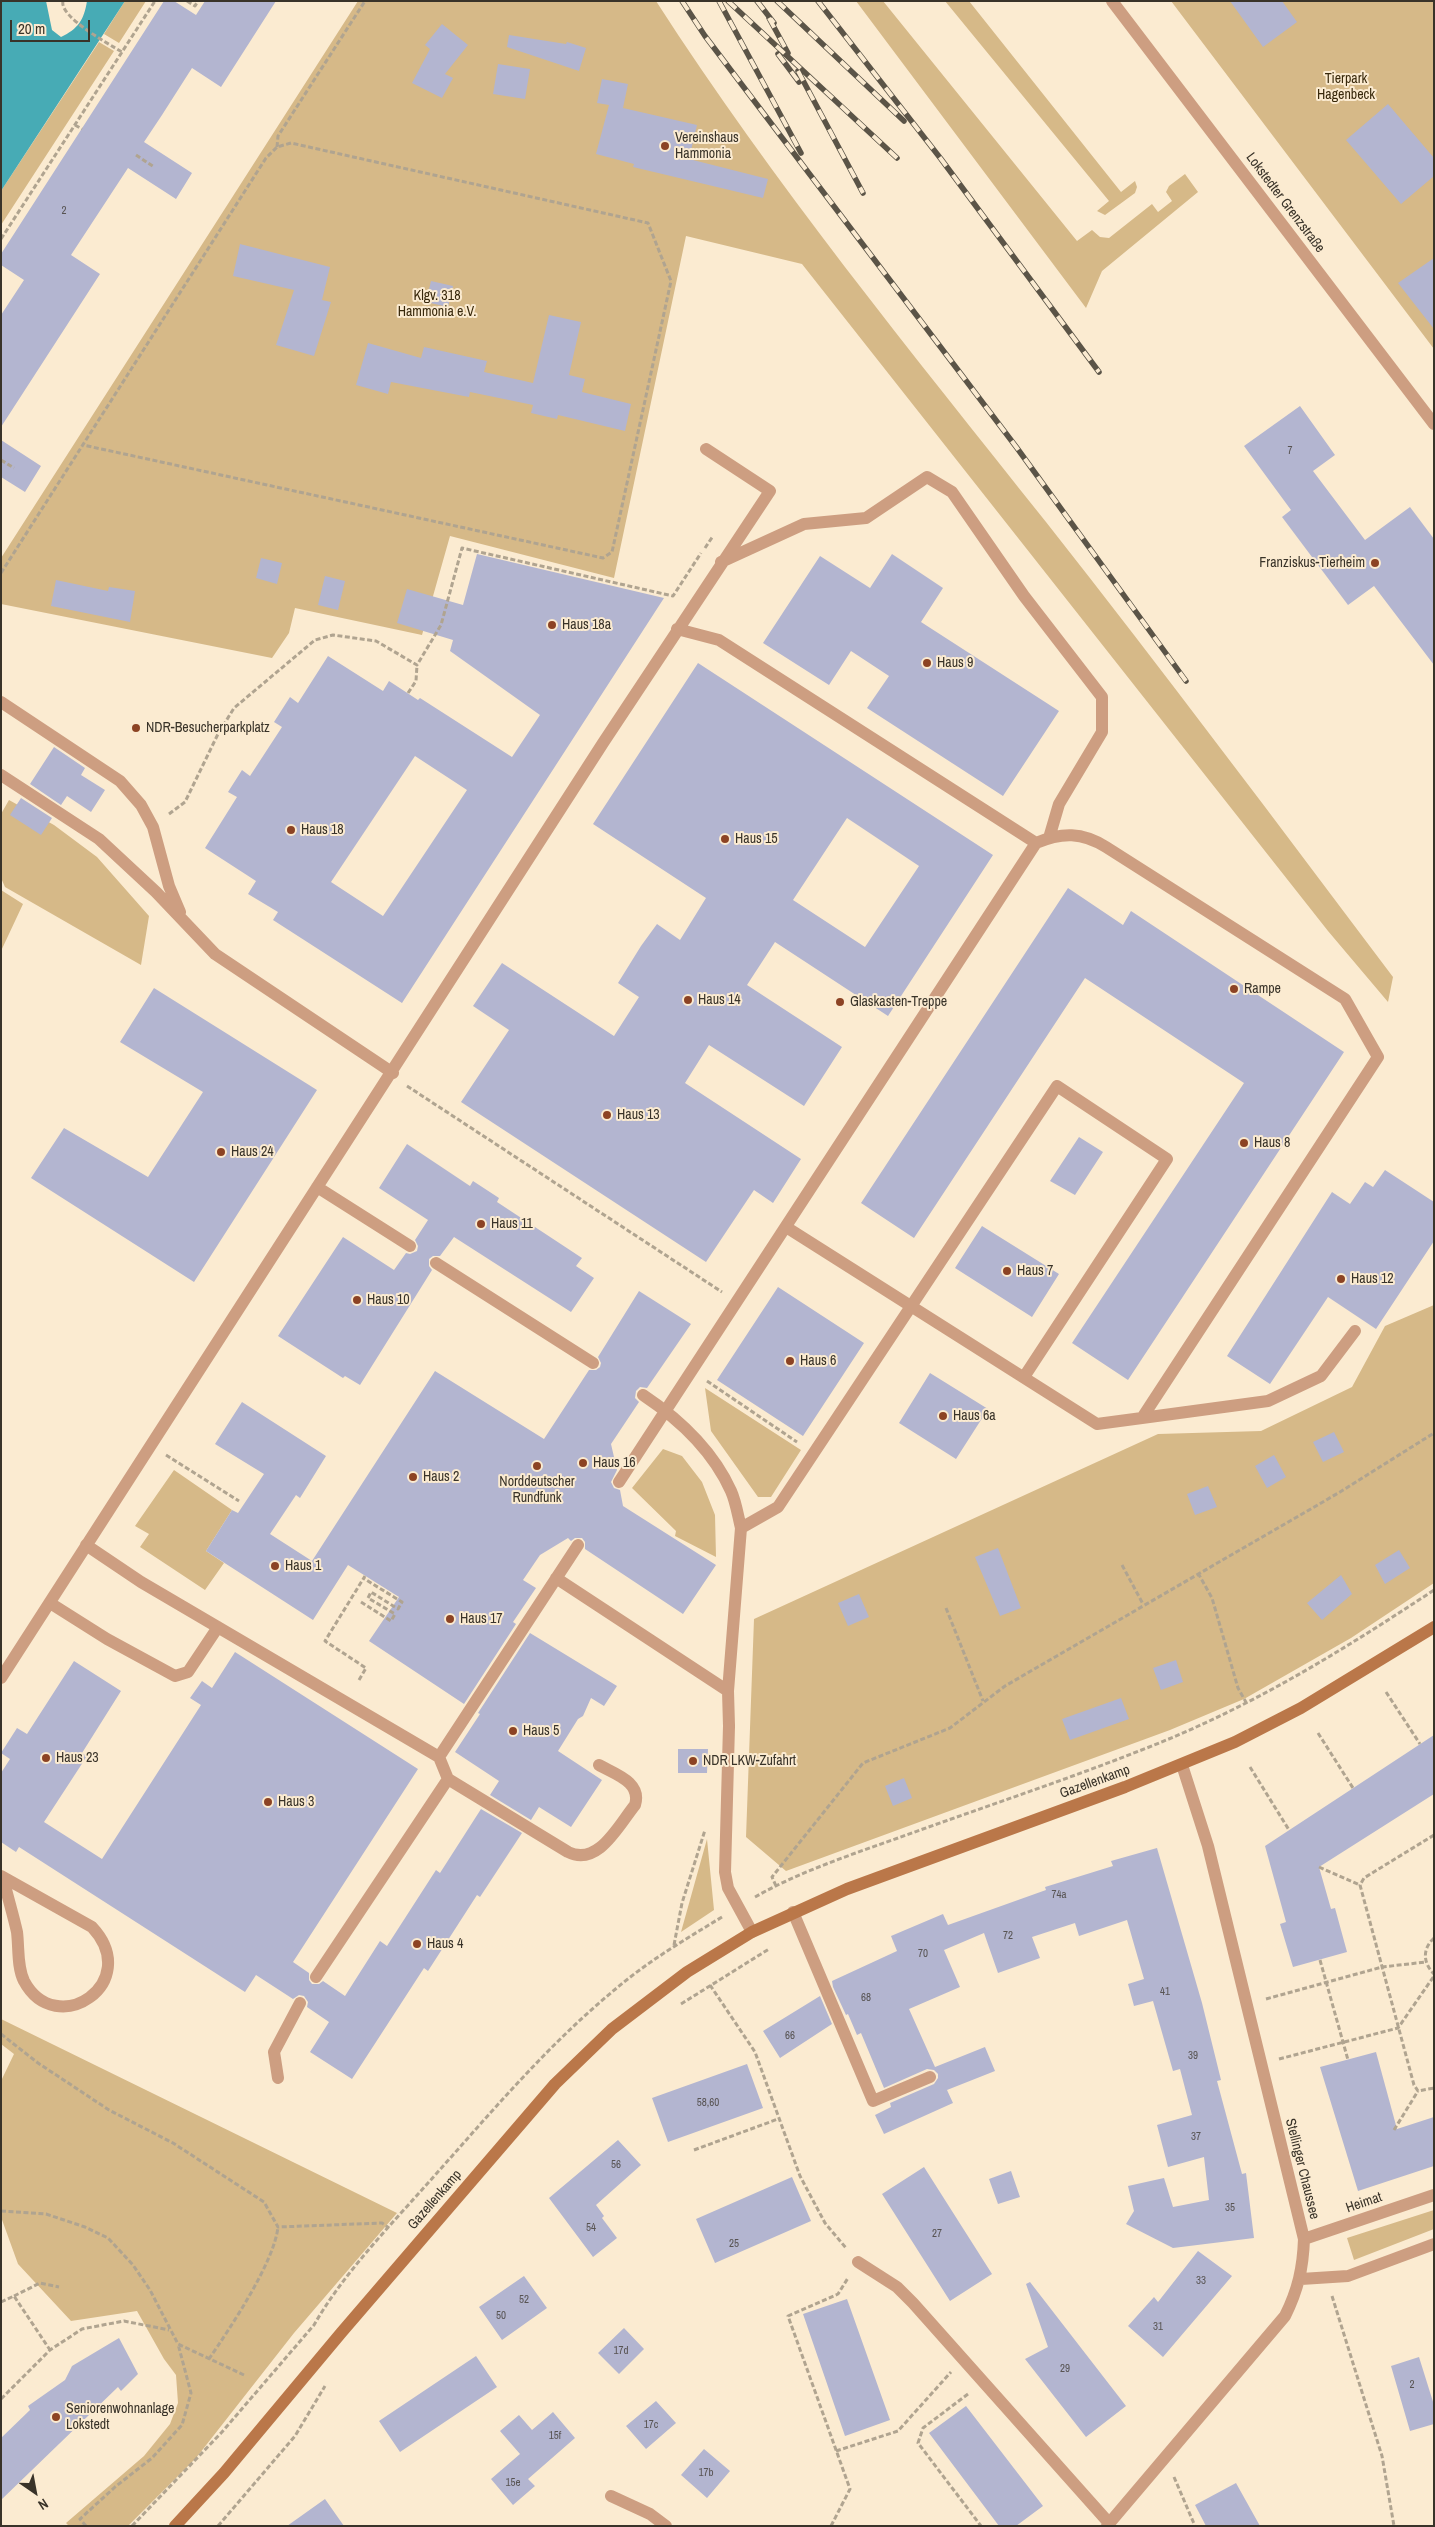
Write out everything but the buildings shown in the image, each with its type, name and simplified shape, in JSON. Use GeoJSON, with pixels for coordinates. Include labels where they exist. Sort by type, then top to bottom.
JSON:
{"type":"FeatureCollection","features":[{"type":"Feature","properties":{"kind":"street","name":"Lokstedter Grenzstraße"},"geometry":{"type":"LineString","coordinates":[[1112,1],[1434,424]]}},
{"type":"Feature","properties":{"kind":"street"},"geometry":{"type":"LineString","coordinates":[[1,1678],[677,629],[770,491],[706,449]]}},
{"type":"Feature","properties":{"kind":"street"},"geometry":{"type":"LineString","coordinates":[[721,562],[804,524],[866,518],[927,477],[952,492],[1024,596],[1102,697],[1102,732],[1059,804],[1049,838]]}},
{"type":"Feature","properties":{"kind":"street"},"geometry":{"type":"LineString","coordinates":[[677,629],[719,640],[1036,843]]}},
{"type":"Feature","properties":{"kind":"street"},"geometry":{"type":"LineString","coordinates":[[1,702],[120,781],[141,805],[153,827],[169,886],[184,922]]}},
{"type":"Feature","properties":{"kind":"street"},"geometry":{"type":"LineString","coordinates":[[1,775],[99,839],[156,892],[215,954],[393,1072]]}},
{"type":"Feature","properties":{"kind":"street"},"geometry":{"type":"LineString","coordinates":[[619,1482],[1036,843],[1068,834],[1090,837],[1344,999],[1378,1057],[1142,1418]]}},
{"type":"Feature","properties":{"kind":"street"},"geometry":{"type":"LineString","coordinates":[[741,1528],[778,1507],[1057,1086],[1167,1159],[1024,1378]]}},
{"type":"Feature","properties":{"kind":"street"},"geometry":{"type":"LineString","coordinates":[[318,1187],[410,1246]]}},
{"type":"Feature","properties":{"kind":"street"},"geometry":{"type":"LineString","coordinates":[[786,1227],[1097,1424],[1268,1402],[1321,1376],[1355,1331]]}},
{"type":"Feature","properties":{"kind":"street"},"geometry":{"type":"LineString","coordinates":[[436,1263],[594,1364]]}},
{"type":"Feature","properties":{"kind":"street"},"geometry":{"type":"LineString","coordinates":[[643,1395],[666,1410],[714,1460],[732,1492],[741,1528],[728,1691],[726,1872],[728,1888],[752,1932]]}},
{"type":"Feature","properties":{"kind":"street"},"geometry":{"type":"LineString","coordinates":[[86,1545],[141,1582],[439,1757],[448,1779],[568,1852],[582,1856],[598,1850],[635,1805],[637,1799],[632,1785],[600,1765]]}},
{"type":"Feature","properties":{"kind":"street"},"geometry":{"type":"LineString","coordinates":[[439,1757],[578,1545]]}},
{"type":"Feature","properties":{"kind":"street"},"geometry":{"type":"LineString","coordinates":[[556,1578],[728,1691]]}},
{"type":"Feature","properties":{"kind":"street"},"geometry":{"type":"LineString","coordinates":[[50,1603],[115,1643],[175,1676],[188,1672],[218,1627]]}},
{"type":"Feature","properties":{"kind":"street","name":"Gazellenkamp"},"geometry":{"type":"LineString","coordinates":[[175,2526],[224,2473],[347,2325],[555,2084],[612,2030],[687,1972],[752,1932],[847,1888],[1182,1765],[1235,1742],[1301,1708],[1434,1628]]}},
{"type":"Feature","properties":{"kind":"street","name":"Stellinger Chaussee"},"geometry":{"type":"LineString","coordinates":[[858,2262],[897,2287],[1108,2525],[1285,2316],[1300,2279],[1304,2239],[1208,1846],[1182,1765]]}},
{"type":"Feature","properties":{"kind":"street"},"geometry":{"type":"LineString","coordinates":[[316,1977],[448,1779]]}},
{"type":"Feature","properties":{"kind":"street"},"geometry":{"type":"LineString","coordinates":[[2,1876],[92,1927],[102,1937],[107,1949],[108,1974],[103,1984],[88,2000],[69,2006],[58,2006],[48,2003],[29,1989],[23,1978],[17,1932],[2,1876]]}},
{"type":"Feature","properties":{"kind":"street"},"geometry":{"type":"LineString","coordinates":[[793,1912],[873,2101],[930,2077]]}},
{"type":"Feature","properties":{"kind":"street"},"geometry":{"type":"LineString","coordinates":[[278,2078],[274,2052],[300,2003]]}},
{"type":"Feature","properties":{"kind":"street","name":"Heimat"},"geometry":{"type":"LineString","coordinates":[[1304,2239],[1434,2195]]}},
{"type":"Feature","properties":{"kind":"street"},"geometry":{"type":"LineString","coordinates":[[1300,2279],[1348,2276],[1434,2244]]}},
{"type":"Feature","properties":{"kind":"street"},"geometry":{"type":"LineString","coordinates":[[611,2496],[650,2514],[666,2526]]}},
{"type":"Feature","properties":{"kind":"path"},"geometry":{"type":"LineString","coordinates":[[62,1],[65,12],[77,23],[122,52]]}},
{"type":"Feature","properties":{"kind":"path"},"geometry":{"type":"LineString","coordinates":[[1,239],[155,1]]}},
{"type":"Feature","properties":{"kind":"path"},"geometry":{"type":"LineString","coordinates":[[187,1],[195,6],[198,1]]}},
{"type":"Feature","properties":{"kind":"path"},"geometry":{"type":"LineString","coordinates":[[278,147],[278,136],[365,1]]}},
{"type":"Feature","properties":{"kind":"path"},"geometry":{"type":"LineString","coordinates":[[75,125],[82,129]]}},
{"type":"Feature","properties":{"kind":"path"},"geometry":{"type":"LineString","coordinates":[[1,573],[266,158],[278,147],[291,143],[648,223],[671,282],[612,552],[603,558],[83,445]]}},
{"type":"Feature","properties":{"kind":"path"},"geometry":{"type":"LineString","coordinates":[[136,155],[154,167]]}},
{"type":"Feature","properties":{"kind":"path"},"geometry":{"type":"LineString","coordinates":[[1,460],[14,468]]}},
{"type":"Feature","properties":{"kind":"path"},"geometry":{"type":"LineString","coordinates":[[408,693],[416,681],[417,665],[441,625],[462,548],[673,596],[713,536]]}},
{"type":"Feature","properties":{"kind":"path"},"geometry":{"type":"LineString","coordinates":[[153,827],[185,802],[218,734],[234,708],[315,640],[333,634],[376,641],[417,665]]}},
{"type":"Feature","properties":{"kind":"path"},"geometry":{"type":"LineString","coordinates":[[393,1072],[412,1091],[737,1302]]}},
{"type":"Feature","properties":{"kind":"path"},"geometry":{"type":"LineString","coordinates":[[692,1371],[814,1454]]}},
{"type":"Feature","properties":{"kind":"path"},"geometry":{"type":"LineString","coordinates":[[776,1886],[772,1877],[863,1763],[950,1728],[983,1701],[1143,1604],[1340,1492],[1434,1433]]}},
{"type":"Feature","properties":{"kind":"path"},"geometry":{"type":"LineString","coordinates":[[151,1445],[239,1501]]}},
{"type":"Feature","properties":{"kind":"path"},"geometry":{"type":"LineString","coordinates":[[1122,1565],[1143,1604]]}},
{"type":"Feature","properties":{"kind":"path"},"geometry":{"type":"LineString","coordinates":[[1198,1573],[1212,1598],[1238,1688],[1247,1704]]}},
{"type":"Feature","properties":{"kind":"path"},"geometry":{"type":"LineString","coordinates":[[359,1680],[366,1668],[325,1641],[364,1577],[402,1602],[398,1609],[371,1592],[368,1598],[395,1614],[391,1621],[361,1602]]}},
{"type":"Feature","properties":{"kind":"path"},"geometry":{"type":"LineString","coordinates":[[757,1896],[776,1886],[855,1854],[1139,1751],[1247,1704],[1341,1651],[1434,1590]]}},
{"type":"Feature","properties":{"kind":"path"},"geometry":{"type":"LineString","coordinates":[[946,1608],[983,1701]]}},
{"type":"Feature","properties":{"kind":"path"},"geometry":{"type":"LineString","coordinates":[[1386,1692],[1420,1744]]}},
{"type":"Feature","properties":{"kind":"path"},"geometry":{"type":"LineString","coordinates":[[1318,1733],[1353,1788]]}},
{"type":"Feature","properties":{"kind":"path"},"geometry":{"type":"LineString","coordinates":[[1250,1766],[1289,1830]]}},
{"type":"Feature","properties":{"kind":"path"},"geometry":{"type":"LineString","coordinates":[[674,1946],[682,1902],[707,1822]]}},
{"type":"Feature","properties":{"kind":"path"},"geometry":{"type":"LineString","coordinates":[[1418,2091],[1414,2085],[1360,1885],[1364,1878],[1434,1835]]}},
{"type":"Feature","properties":{"kind":"path"},"geometry":{"type":"LineString","coordinates":[[1319,1867],[1360,1885]]}},
{"type":"Feature","properties":{"kind":"path"},"geometry":{"type":"LineString","coordinates":[[132,2526],[211,2440],[222,2432],[314,2324],[325,2305],[389,2228],[511,2090],[569,2029],[619,1986],[674,1946],[708,1925]]}},
{"type":"Feature","properties":{"kind":"path"},"geometry":{"type":"LineString","coordinates":[[679,2006],[710,1984],[802,1931]]}},
{"type":"Feature","properties":{"kind":"path"},"geometry":{"type":"LineString","coordinates":[[1261,2064],[1398,2028],[1434,1975],[1426,1962],[1426,1947],[1434,1938]]}},
{"type":"Feature","properties":{"kind":"path"},"geometry":{"type":"LineString","coordinates":[[1320,1960],[1348,2060]]}},
{"type":"Feature","properties":{"kind":"path"},"geometry":{"type":"LineString","coordinates":[[1247,2005],[1382,1967],[1426,1962]]}},
{"type":"Feature","properties":{"kind":"path"},"geometry":{"type":"LineString","coordinates":[[710,1984],[755,2052],[800,2176],[825,2223],[858,2262],[838,2294],[788,2316],[850,2489],[830,2526]]}},
{"type":"Feature","properties":{"kind":"path"},"geometry":{"type":"LineString","coordinates":[[1,2034],[71,2086],[109,2110],[173,2143],[264,2202],[278,2227],[272,2254],[228,2331],[209,2359]]}},
{"type":"Feature","properties":{"kind":"path"},"geometry":{"type":"LineString","coordinates":[[1394,2130],[1418,2091],[1434,2088]]}},
{"type":"Feature","properties":{"kind":"path"},"geometry":{"type":"LineString","coordinates":[[694,2150],[778,2119]]}},
{"type":"Feature","properties":{"kind":"path"},"geometry":{"type":"LineString","coordinates":[[1,2210],[46,2214],[85,2227],[108,2238],[133,2265],[150,2290],[178,2344],[191,2393],[182,2425],[152,2458],[115,2487],[80,2519],[86,2526]]}},
{"type":"Feature","properties":{"kind":"path"},"geometry":{"type":"LineString","coordinates":[[278,2227],[382,2223],[389,2228]]}},
{"type":"Feature","properties":{"kind":"path"},"geometry":{"type":"LineString","coordinates":[[1300,2279],[1332,2297],[1382,2456],[1394,2526]]}},
{"type":"Feature","properties":{"kind":"path"},"geometry":{"type":"LineString","coordinates":[[1,2302],[40,2283],[59,2287]]}},
{"type":"Feature","properties":{"kind":"path"},"geometry":{"type":"LineString","coordinates":[[14,2296],[50,2350]]}},
{"type":"Feature","properties":{"kind":"path"},"geometry":{"type":"LineString","coordinates":[[1,2399],[50,2350],[82,2329],[124,2321],[170,2330]]}},
{"type":"Feature","properties":{"kind":"path"},"geometry":{"type":"LineString","coordinates":[[178,2344],[244,2375]]}},
{"type":"Feature","properties":{"kind":"path"},"geometry":{"type":"LineString","coordinates":[[836,2452],[898,2431],[962,2359]]}},
{"type":"Feature","properties":{"kind":"path"},"geometry":{"type":"LineString","coordinates":[[218,2526],[295,2436],[330,2378]]}},
{"type":"Feature","properties":{"kind":"path"},"geometry":{"type":"LineString","coordinates":[[981,2526],[918,2443],[923,2428],[982,2382]]}},
{"type":"Feature","properties":{"kind":"path"},"geometry":{"type":"LineString","coordinates":[[1166,2458],[1195,2526]]}},
{"type":"Feature","properties":{"kind":"green space"},"geometry":{"type":"Polygon","coordinates":[[[125,1],[146,1],[119,43],[104,34],[125,1]]]}},
{"type":"Feature","properties":{"kind":"green space","name":"Klgv. 318 Hammonia e.V."},"geometry":{"type":"Polygon","coordinates":[[[358,1],[656,1],[748,136],[845,266],[1134,635],[1393,977],[1388,1002],[1328,931],[802,264],[686,236],[614,578],[450,536],[422,635],[295,608],[289,633],[272,658],[1,604],[1,558],[358,1]]]}},
{"type":"Feature","properties":{"kind":"green space"},"geometry":{"type":"Polygon","coordinates":[[[856,1],[883,1],[1077,241],[1092,230],[1100,237],[1109,238],[1152,204],[1158,212],[1172,201],[1166,192],[1169,186],[1185,174],[1198,192],[1102,271],[1086,308],[856,1]]]}},
{"type":"Feature","properties":{"kind":"green space"},"geometry":{"type":"Polygon","coordinates":[[[945,1],[969,1],[1121,192],[1135,181],[1137,187],[1135,193],[1105,215],[1097,211],[1109,201],[945,1]]]}},
{"type":"Feature","properties":{"kind":"green space","name":"Tierpark Hagenbeck"},"geometry":{"type":"Polygon","coordinates":[[[1171,1],[1434,1],[1434,349],[1171,1]]]}},
{"type":"Feature","properties":{"kind":"green space"},"geometry":{"type":"Polygon","coordinates":[[[99,42],[114,51],[1,225],[1,191],[99,42]]]}},
{"type":"Feature","properties":{"kind":"green space"},"geometry":{"type":"Polygon","coordinates":[[[9,800],[54,825],[97,857],[149,916],[141,965],[5,887],[1,878],[1,814],[9,800]]]}},
{"type":"Feature","properties":{"kind":"green space"},"geometry":{"type":"Polygon","coordinates":[[[1,890],[23,904],[1,951],[1,890]]]}},
{"type":"Feature","properties":{"kind":"green space"},"geometry":{"type":"Polygon","coordinates":[[[1434,1305],[1434,1583],[1351,1638],[1244,1699],[1170,1730],[786,1871],[746,1837],[754,1619],[1158,1434],[1261,1431],[1352,1387],[1385,1326],[1434,1305]]]}},
{"type":"Feature","properties":{"kind":"green space"},"geometry":{"type":"Polygon","coordinates":[[[705,1388],[801,1450],[771,1497],[758,1497],[711,1431],[705,1388]]]}},
{"type":"Feature","properties":{"kind":"green space"},"geometry":{"type":"Polygon","coordinates":[[[663,1449],[682,1456],[702,1482],[715,1515],[716,1557],[675,1536],[676,1531],[632,1488],[663,1449]]]}},
{"type":"Feature","properties":{"kind":"green space"},"geometry":{"type":"Polygon","coordinates":[[[174,1470],[232,1510],[206,1551],[224,1563],[205,1590],[140,1547],[149,1534],[135,1526],[174,1470]]]}},
{"type":"Feature","properties":{"kind":"green space"},"geometry":{"type":"Polygon","coordinates":[[[707,1839],[714,1910],[681,1932],[707,1839]]]}},
{"type":"Feature","properties":{"kind":"green space"},"geometry":{"type":"Polygon","coordinates":[[[1,2019],[397,2213],[294,2333],[196,2458],[128,2526],[69,2526],[66,2523],[144,2456],[170,2424],[178,2403],[176,2375],[164,2359],[137,2311],[71,2321],[18,2264],[1,2217],[1,2081],[14,2054],[1,2044],[1,2019]]]}},
{"type":"Feature","properties":{"kind":"green space"},"geometry":{"type":"Polygon","coordinates":[[[1434,2210],[1434,2229],[1354,2260],[1347,2238],[1434,2210]]]}},
{"type":"Feature","properties":{"kind":"water"},"geometry":{"type":"Polygon","coordinates":[[[1,1],[46,1],[52,30],[61,37],[72,31],[82,19],[87,1],[125,1],[1,191],[1,1]]]}},
{"type":"Feature","properties":{"kind":"railway"},"geometry":{"type":"LineString","coordinates":[[682,1],[705,36],[1017,448],[1186,681]]}},
{"type":"Feature","properties":{"kind":"railway"},"geometry":{"type":"LineString","coordinates":[[719,1],[801,153]]}},
{"type":"Feature","properties":{"kind":"railway"},"geometry":{"type":"LineString","coordinates":[[728,1],[897,158]]}},
{"type":"Feature","properties":{"kind":"railway"},"geometry":{"type":"LineString","coordinates":[[757,1],[774,23]]}},
{"type":"Feature","properties":{"kind":"railway"},"geometry":{"type":"LineString","coordinates":[[777,1],[904,121]]}},
{"type":"Feature","properties":{"kind":"railway"},"geometry":{"type":"LineString","coordinates":[[818,1],[941,159],[1099,372]]}},
{"type":"Feature","properties":{"kind":"railway"},"geometry":{"type":"LineString","coordinates":[[769,18],[788,53]]}},
{"type":"Feature","properties":{"kind":"railway"},"geometry":{"type":"LineString","coordinates":[[778,54],[799,82]]}},
{"type":"Feature","properties":{"kind":"railway"},"geometry":{"type":"LineString","coordinates":[[798,71],[863,193]]}},
{"type":"Feature","properties":{"kind":"place","name":"Vereinshaus Hammonia"},"geometry":{"type":"Point","coordinates":[665,146]}},
{"type":"Feature","properties":{"kind":"place","name":"Franziskus-Tierheim"},"geometry":{"type":"Point","coordinates":[1375,563]}},
{"type":"Feature","properties":{"kind":"place","name":"Haus 18a"},"geometry":{"type":"Point","coordinates":[552,625]}},
{"type":"Feature","properties":{"kind":"place","name":"Haus 9"},"geometry":{"type":"Point","coordinates":[927,663]}},
{"type":"Feature","properties":{"kind":"place","name":"NDR-Besucherparkplatz"},"geometry":{"type":"Point","coordinates":[136,728]}},
{"type":"Feature","properties":{"kind":"place","name":"Haus 18"},"geometry":{"type":"Point","coordinates":[291,830]}},
{"type":"Feature","properties":{"kind":"place","name":"Haus 15"},"geometry":{"type":"Point","coordinates":[725,839]}},
{"type":"Feature","properties":{"kind":"place","name":"Rampe"},"geometry":{"type":"Point","coordinates":[1234,989]}},
{"type":"Feature","properties":{"kind":"place","name":"Haus 14"},"geometry":{"type":"Point","coordinates":[688,1000]}},
{"type":"Feature","properties":{"kind":"place","name":"Glaskasten-Treppe"},"geometry":{"type":"Point","coordinates":[840,1002]}},
{"type":"Feature","properties":{"kind":"place","name":"Haus 13"},"geometry":{"type":"Point","coordinates":[607,1115]}},
{"type":"Feature","properties":{"kind":"place","name":"Haus 8"},"geometry":{"type":"Point","coordinates":[1244,1143]}},
{"type":"Feature","properties":{"kind":"place","name":"Haus 24"},"geometry":{"type":"Point","coordinates":[221,1152]}},
{"type":"Feature","properties":{"kind":"place","name":"Haus 11"},"geometry":{"type":"Point","coordinates":[481,1224]}},
{"type":"Feature","properties":{"kind":"place","name":"Haus 7"},"geometry":{"type":"Point","coordinates":[1007,1271]}},
{"type":"Feature","properties":{"kind":"place","name":"Haus 12"},"geometry":{"type":"Point","coordinates":[1341,1279]}},
{"type":"Feature","properties":{"kind":"place","name":"Haus 10"},"geometry":{"type":"Point","coordinates":[357,1300]}},
{"type":"Feature","properties":{"kind":"place","name":"Haus 6"},"geometry":{"type":"Point","coordinates":[790,1361]}},
{"type":"Feature","properties":{"kind":"place","name":"Haus 6a"},"geometry":{"type":"Point","coordinates":[943,1416]}},
{"type":"Feature","properties":{"kind":"place","name":"Haus 16"},"geometry":{"type":"Point","coordinates":[583,1463]}},
{"type":"Feature","properties":{"kind":"place","name":"Norddeutscher Rundfunk"},"geometry":{"type":"Point","coordinates":[537,1466]}},
{"type":"Feature","properties":{"kind":"place","name":"Haus 2"},"geometry":{"type":"Point","coordinates":[413,1477]}},
{"type":"Feature","properties":{"kind":"place","name":"Haus 1"},"geometry":{"type":"Point","coordinates":[275,1566]}},
{"type":"Feature","properties":{"kind":"place","name":"Haus 17"},"geometry":{"type":"Point","coordinates":[450,1619]}},
{"type":"Feature","properties":{"kind":"place","name":"Haus 5"},"geometry":{"type":"Point","coordinates":[513,1731]}},
{"type":"Feature","properties":{"kind":"place","name":"Haus 23"},"geometry":{"type":"Point","coordinates":[46,1758]}},
{"type":"Feature","properties":{"kind":"place","name":"NDR LKW-Zufahrt"},"geometry":{"type":"Point","coordinates":[693,1761]}},
{"type":"Feature","properties":{"kind":"place","name":"Haus 3"},"geometry":{"type":"Point","coordinates":[268,1802]}},
{"type":"Feature","properties":{"kind":"place","name":"Haus 4"},"geometry":{"type":"Point","coordinates":[417,1944]}},
{"type":"Feature","properties":{"kind":"place","name":"Seniorenwohnanlage Lokstedt"},"geometry":{"type":"Point","coordinates":[56,2417]}}]}
